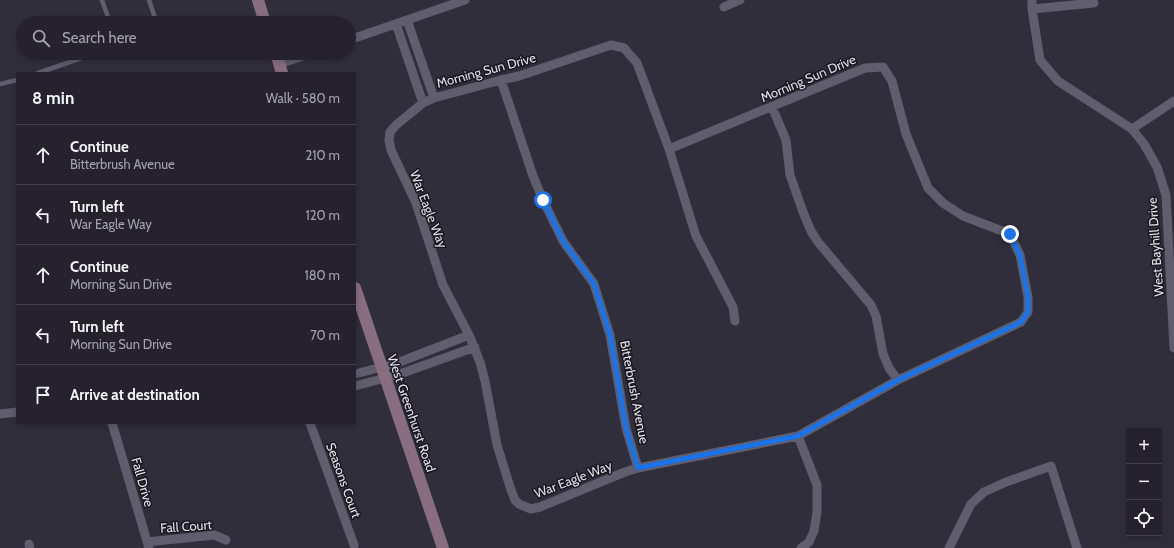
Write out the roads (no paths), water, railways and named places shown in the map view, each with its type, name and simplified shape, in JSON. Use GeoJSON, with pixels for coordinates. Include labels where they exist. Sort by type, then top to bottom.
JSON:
{"type":"FeatureCollection","features":[{"type":"Feature","properties":{"kind":"main road"},"geometry":{"type":"LineString","coordinates":[[258,0],[263,16]]}},
{"type":"Feature","properties":{"kind":"main road","name":"West Greenhurst Road"},"geometry":{"type":"LineString","coordinates":[[356,291],[443,548]]}},
{"type":"Feature","properties":{"kind":"street"},"geometry":{"type":"LineString","coordinates":[[356,38],[465,0]]}},
{"type":"Feature","properties":{"kind":"street"},"geometry":{"type":"LineString","coordinates":[[724,7],[740,0]]}},
{"type":"Feature","properties":{"kind":"street","name":"West Bayhill Drive"},"geometry":{"type":"LineString","coordinates":[[1094,3],[1032,4],[1040,60],[1058,81],[1132,129],[1144,144],[1157,167],[1166,195],[1174,348]]}},
{"type":"Feature","properties":{"kind":"street"},"geometry":{"type":"LineString","coordinates":[[407,20],[434,98]]}},
{"type":"Feature","properties":{"kind":"street"},"geometry":{"type":"LineString","coordinates":[[396,24],[423,103]]}},
{"type":"Feature","properties":{"kind":"street","name":"Morning Sun Drive"},"geometry":{"type":"LineString","coordinates":[[423,103],[434,98],[519,76],[611,45],[624,48],[637,63],[669,149],[865,68],[883,67],[892,81],[906,134],[928,188],[943,203],[963,216],[1010,234],[1020,255],[1028,297],[1028,312],[1021,322],[898,380],[798,436]]}},
{"type":"Feature","properties":{"kind":"street"},"geometry":{"type":"LineString","coordinates":[[279,63],[289,60]]}},
{"type":"Feature","properties":{"kind":"street","name":"Bitterbrush Avenue"},"geometry":{"type":"LineString","coordinates":[[501,80],[533,176],[543,200],[563,241],[594,284],[610,335],[626,428],[638,468]]}},
{"type":"Feature","properties":{"kind":"street"},"geometry":{"type":"LineString","coordinates":[[1132,129],[1174,101]]}},
{"type":"Feature","properties":{"kind":"street","name":"War Eagle Way"},"geometry":{"type":"LineString","coordinates":[[423,103],[396,125],[390,132],[389,140],[391,150],[416,203],[443,285],[469,335],[480,362],[497,445],[511,490],[515,500],[519,504],[531,509],[540,507],[638,468],[798,436]]}},
{"type":"Feature","properties":{"kind":"street"},"geometry":{"type":"LineString","coordinates":[[772,107],[786,140],[790,175],[811,231],[818,242],[870,305],[876,316],[883,354],[889,368],[898,380]]}},
{"type":"Feature","properties":{"kind":"street"},"geometry":{"type":"LineString","coordinates":[[669,149],[696,236],[733,307],[735,321]]}},
{"type":"Feature","properties":{"kind":"street"},"geometry":{"type":"LineString","coordinates":[[356,386],[384,372],[404,360],[469,335]]}},
{"type":"Feature","properties":{"kind":"street"},"geometry":{"type":"LineString","coordinates":[[356,374],[384,372],[400,374],[474,347]]}},
{"type":"Feature","properties":{"kind":"street"},"geometry":{"type":"LineString","coordinates":[[0,414],[16,412]]}},
{"type":"Feature","properties":{"kind":"street","name":"Fall Drive"},"geometry":{"type":"LineString","coordinates":[[112,424],[148,545]]}},
{"type":"Feature","properties":{"kind":"street","name":"Seasons Court"},"geometry":{"type":"LineString","coordinates":[[310,424],[354,545]]}},
{"type":"Feature","properties":{"kind":"street"},"geometry":{"type":"LineString","coordinates":[[798,436],[817,485],[817,512],[814,532],[809,542],[801,548]]}},
{"type":"Feature","properties":{"kind":"street"},"geometry":{"type":"LineString","coordinates":[[949,548],[971,504],[984,492],[1006,482],[1050,466],[1076,548]]}},
{"type":"Feature","properties":{"kind":"street","name":"Fall Court"},"geometry":{"type":"LineString","coordinates":[[148,545],[214,535],[226,540]]}},
{"type":"Feature","properties":{"kind":"lane"},"geometry":{"type":"LineString","coordinates":[[102,0],[108,16]]}},
{"type":"Feature","properties":{"kind":"lane"},"geometry":{"type":"LineString","coordinates":[[148,0],[154,16]]}},
{"type":"Feature","properties":{"kind":"lane"},"geometry":{"type":"LineString","coordinates":[[41,72],[76,60]]}},
{"type":"Feature","properties":{"kind":"lane"},"geometry":{"type":"LineString","coordinates":[[0,84],[16,80]]}}]}
